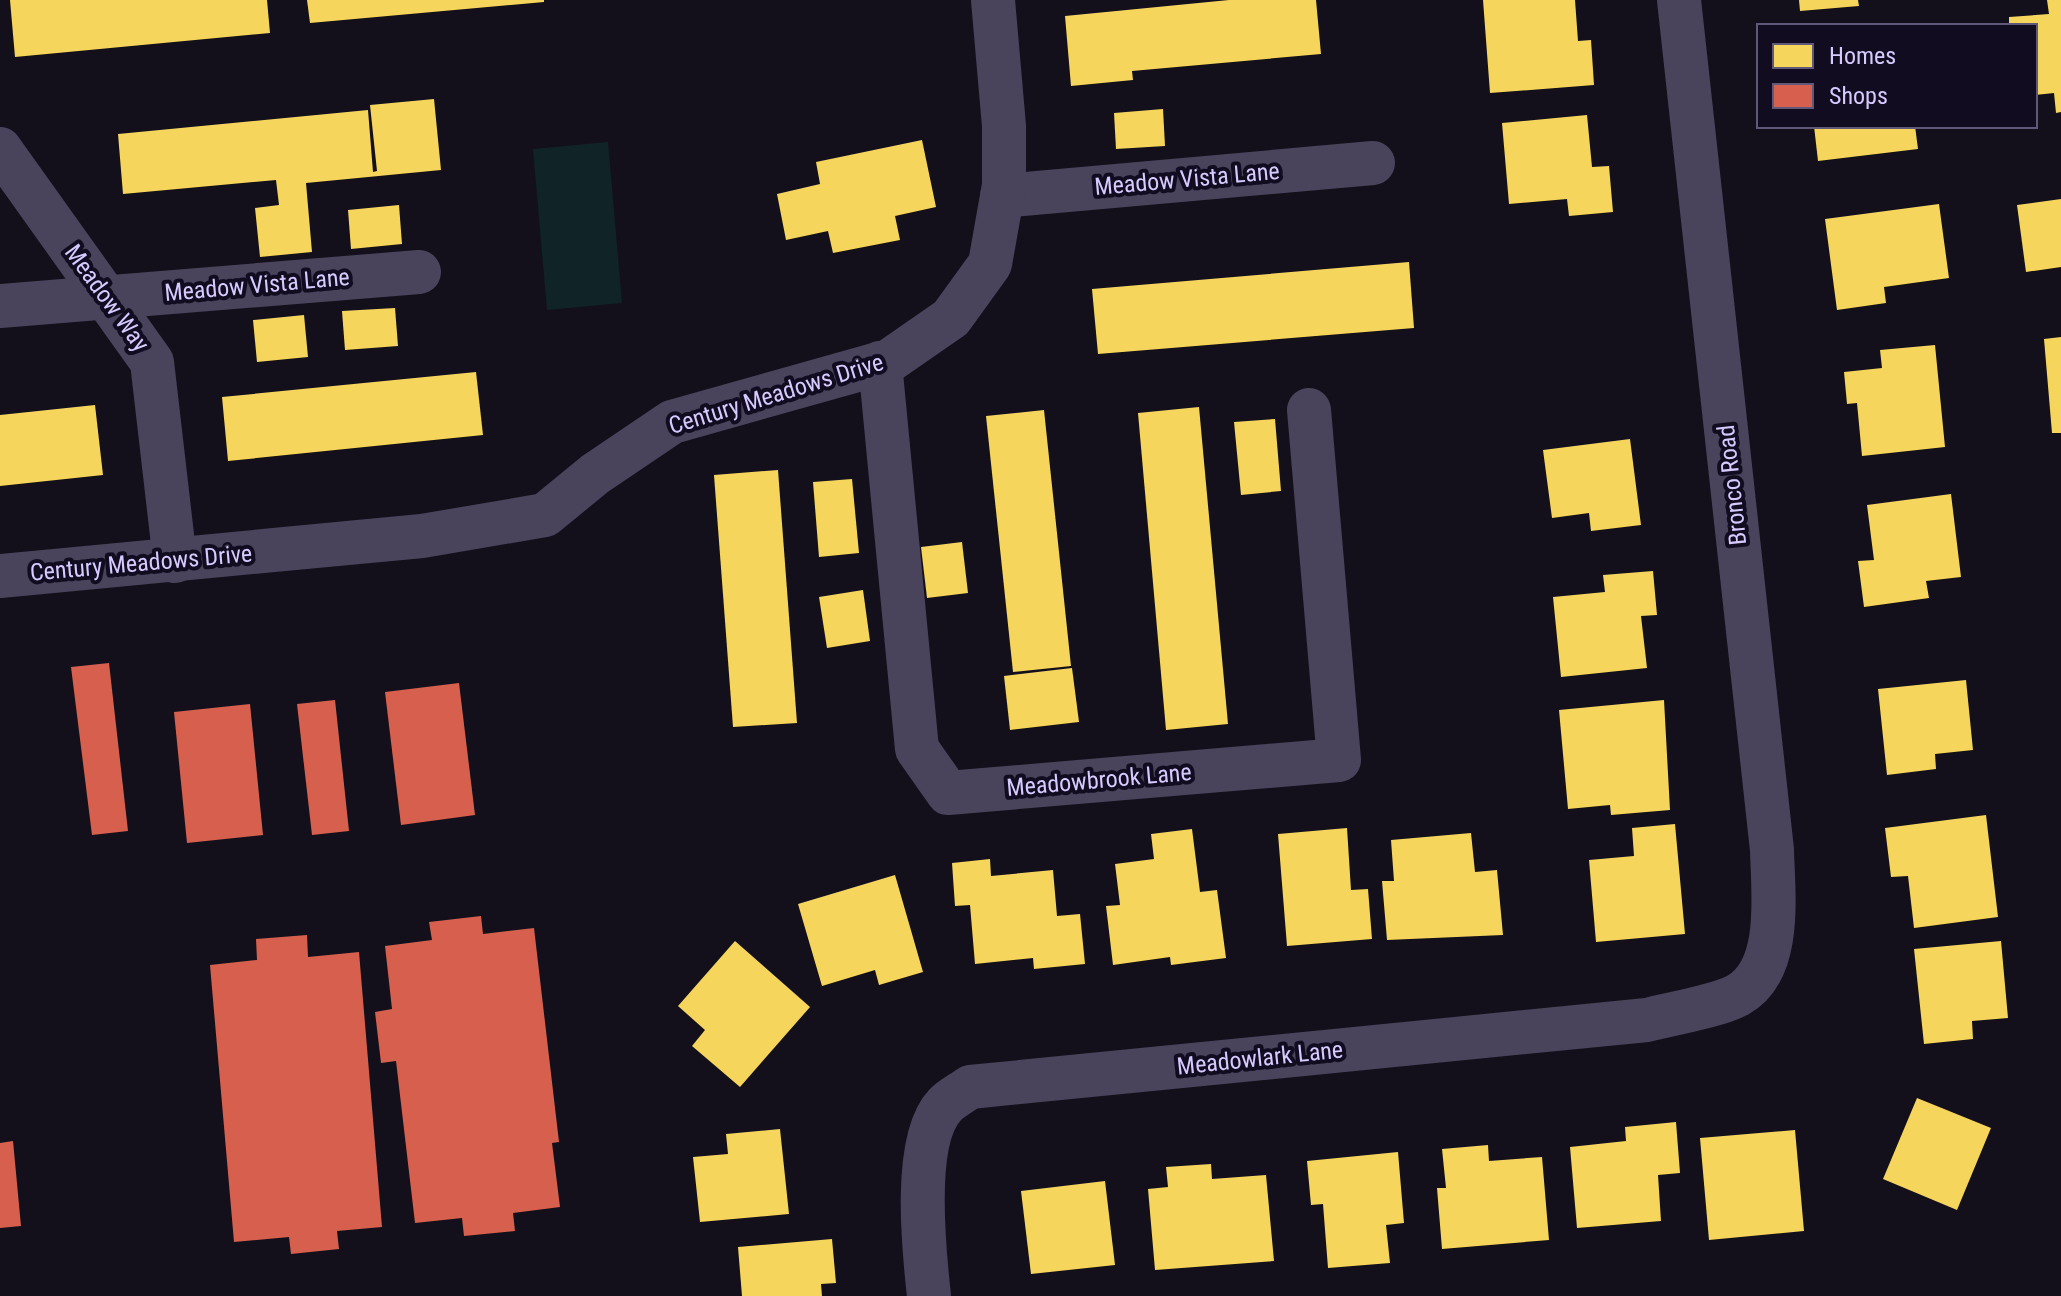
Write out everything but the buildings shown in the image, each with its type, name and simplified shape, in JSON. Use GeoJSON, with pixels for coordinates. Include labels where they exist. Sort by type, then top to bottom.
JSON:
{"type":"FeatureCollection","features":[{"type":"Feature","properties":{"kind":"street","name":"Century Meadows Drive"},"geometry":{"type":"LineString","coordinates":[[0,576],[422,536],[545,515],[595,474],[672,422],[889,361],[951,318],[990,264],[1002,196],[1004,126],[993,0]]}},
{"type":"Feature","properties":{"kind":"street","name":"Bronco Road"},"geometry":{"type":"LineString","coordinates":[[1679,0],[1772,850],[1773,935],[1761,969]]}},
{"type":"Feature","properties":{"kind":"street","name":"Meadow Way"},"geometry":{"type":"LineString","coordinates":[[0,149],[152,362],[175,561]]}},
{"type":"Feature","properties":{"kind":"street","name":"Meadow Vista Lane"},"geometry":{"type":"LineString","coordinates":[[1002,196],[1373,163]]}},
{"type":"Feature","properties":{"kind":"street","name":"Meadow Vista Lane"},"geometry":{"type":"LineString","coordinates":[[0,306],[419,272]]}},
{"type":"Feature","properties":{"kind":"street","name":"Meadowbrook Lane"},"geometry":{"type":"LineString","coordinates":[[880,363],[917,749],[948,793],[1339,760],[1309,410]]}},
{"type":"Feature","properties":{"kind":"street","name":"Meadowlark Lane"},"geometry":{"type":"LineString","coordinates":[[929,1296],[921,1226],[928,1134],[944,1106],[970,1087],[1647,1020],[1739,995],[1761,969]]}},
{"type":"Feature","properties":{"kind":"green space"},"geometry":{"type":"Polygon","coordinates":[[[608,142],[622,303],[547,310],[533,149],[608,142]]]}}]}
